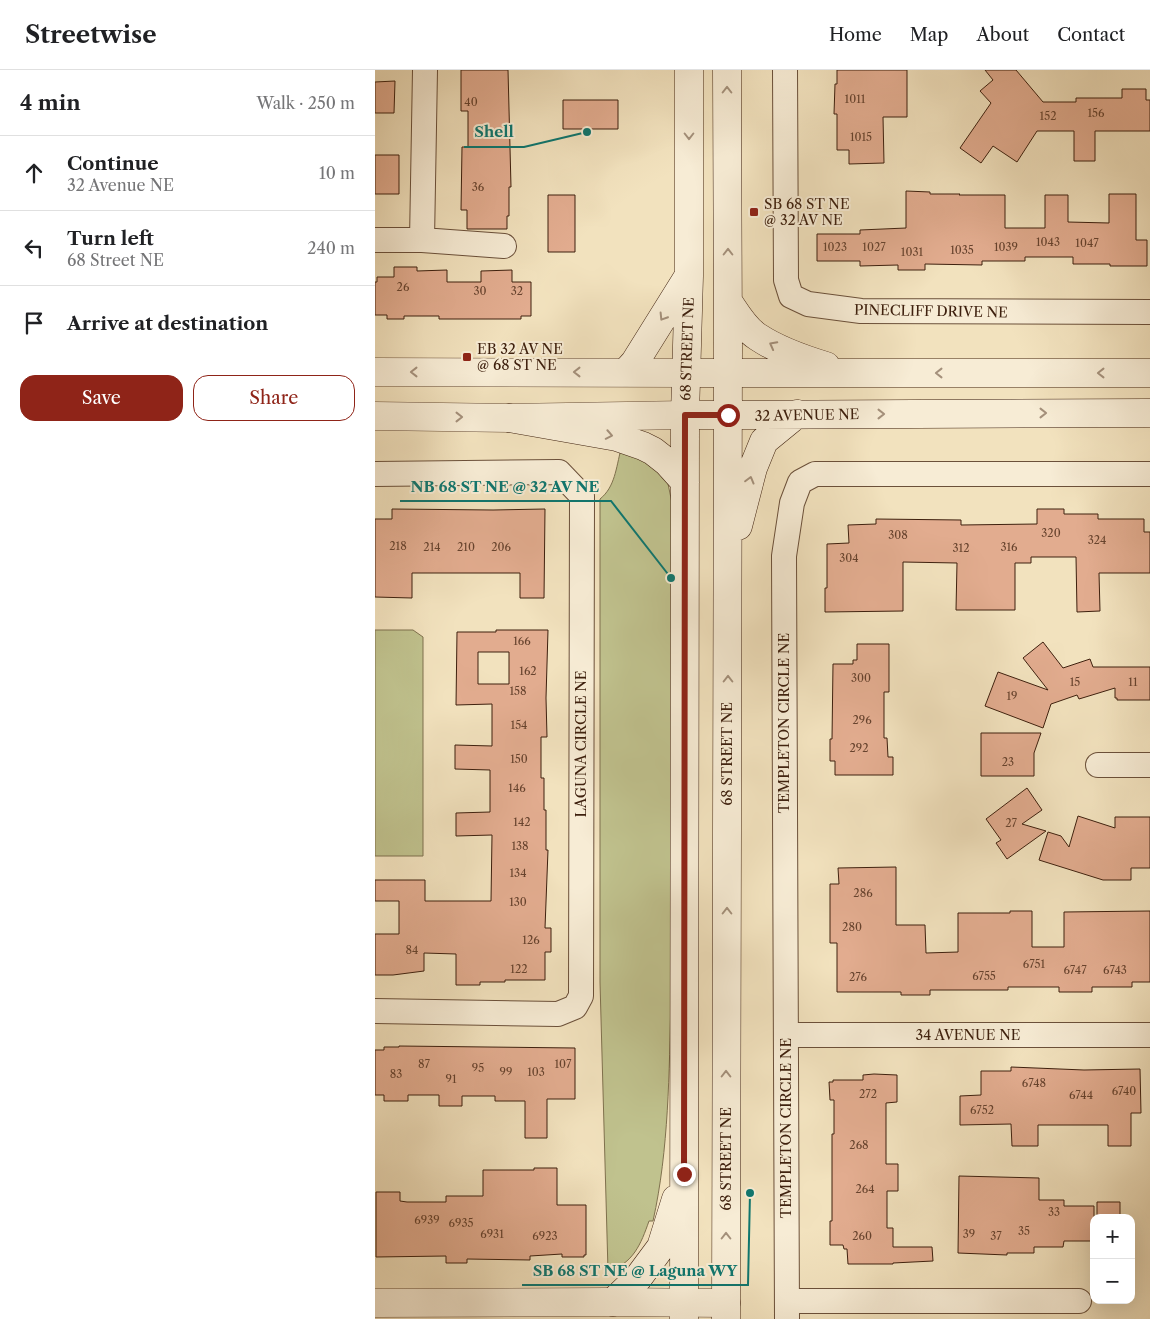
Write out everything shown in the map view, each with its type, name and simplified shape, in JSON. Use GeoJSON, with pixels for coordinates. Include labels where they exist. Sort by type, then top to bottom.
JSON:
{"type":"FeatureCollection","features":[{"type":"Feature","properties":{"kind":"main road","name":"68 STREET NE"},"geometry":{"type":"LineString","coordinates":[[684,1311],[685,415],[689,276],[689,70]]}},
{"type":"Feature","properties":{"kind":"main road","name":"68 STREET NE"},"geometry":{"type":"LineString","coordinates":[[726,1311],[727,70]]}},
{"type":"Feature","properties":{"kind":"main road"},"geometry":{"type":"LineString","coordinates":[[626,372],[635,362],[689,276]]}},
{"type":"Feature","properties":{"kind":"main road"},"geometry":{"type":"LineString","coordinates":[[728,301],[742,321],[757,337],[794,356],[852,374]]}},
{"type":"Feature","properties":{"kind":"main road"},"geometry":{"type":"LineString","coordinates":[[375,372],[728,374],[1150,373]]}},
{"type":"Feature","properties":{"kind":"main road","name":"32 AVENUE NE"},"geometry":{"type":"LineString","coordinates":[[375,416],[509,418],[797,414],[1150,413]]}},
{"type":"Feature","properties":{"kind":"main road"},"geometry":{"type":"LineString","coordinates":[[728,561],[753,468],[765,441],[797,414]]}},
{"type":"Feature","properties":{"kind":"main road"},"geometry":{"type":"LineString","coordinates":[[509,418],[617,437],[643,446],[667,462],[685,482]]}},
{"type":"Feature","properties":{"kind":"main road"},"geometry":{"type":"LineString","coordinates":[[613,1302],[638,1278],[661,1247],[684,1174]]}},
{"type":"Feature","properties":{"kind":"main road"},"geometry":{"type":"LineString","coordinates":[[375,1304],[613,1302],[684,1311],[726,1311]]}},
{"type":"Feature","properties":{"kind":"street"},"geometry":{"type":"LineString","coordinates":[[422,240],[425,70]]}},
{"type":"Feature","properties":{"kind":"street","name":"PINECLIFF DRIVE NE"},"geometry":{"type":"LineString","coordinates":[[785,70],[786,280],[791,296],[807,304],[861,312],[1150,312]]}},
{"type":"Feature","properties":{"kind":"street"},"geometry":{"type":"LineString","coordinates":[[375,240],[422,240],[504,246]]}},
{"type":"Feature","properties":{"kind":"street","name":"LAGUNA CIRCLE NE"},"geometry":{"type":"LineString","coordinates":[[375,474],[559,472],[582,496],[581,996],[575,1007],[558,1014],[375,1011]]}},
{"type":"Feature","properties":{"kind":"street","name":"TEMPLETON CIRCLE NE"},"geometry":{"type":"LineString","coordinates":[[787,1310],[784,556],[792,503],[800,482],[815,474],[1150,474]]}},
{"type":"Feature","properties":{"kind":"street"},"geometry":{"type":"LineString","coordinates":[[1098,765],[1150,765]]}},
{"type":"Feature","properties":{"kind":"street","name":"34 AVENUE NE"},"geometry":{"type":"LineString","coordinates":[[786,1035],[1150,1035]]}},
{"type":"Feature","properties":{"kind":"street"},"geometry":{"type":"LineString","coordinates":[[787,1310],[1079,1300]]}},
{"type":"Feature","properties":{"kind":"green space"},"geometry":{"type":"Polygon","coordinates":[[[621,449],[645,458],[667,479],[672,503],[671,999],[669,1083],[665,1139],[653,1221],[649,1221],[643,1238],[630,1258],[617,1268],[608,1271],[600,982],[600,499],[612,483],[621,449]]]}},
{"type":"Feature","properties":{"kind":"green space"},"geometry":{"type":"Polygon","coordinates":[[[375,630],[413,630],[423,637],[423,856],[375,856],[375,630]]]}},
{"type":"Feature","properties":{"kind":"building"},"geometry":{"type":"Polygon","coordinates":[[[461,70],[508,70],[511,187],[509,187],[507,229],[467,229],[467,210],[461,210],[462,147],[468,147],[468,111],[461,111],[461,70]]]}},
{"type":"Feature","properties":{"kind":"building"},"geometry":{"type":"Polygon","coordinates":[[[837,70],[907,70],[907,117],[883,117],[884,163],[849,164],[849,150],[837,150],[837,114],[834,114],[837,70]]]}},
{"type":"Feature","properties":{"kind":"building"},"geometry":{"type":"Polygon","coordinates":[[[985,70],[1016,70],[1043,102],[1076,102],[1076,98],[1122,98],[1122,89],[1146,89],[1146,100],[1150,100],[1150,131],[1095,131],[1095,161],[1074,161],[1074,131],[1037,131],[1017,162],[993,146],[981,163],[960,148],[991,103],[980,91],[993,80],[985,70]]]}},
{"type":"Feature","properties":{"kind":"building"},"geometry":{"type":"Polygon","coordinates":[[[395,81],[394,113],[375,113],[375,82],[395,81]]]}},
{"type":"Feature","properties":{"kind":"building"},"geometry":{"type":"Polygon","coordinates":[[[563,100],[618,100],[618,129],[563,129],[563,100]]]}},
{"type":"Feature","properties":{"kind":"building"},"geometry":{"type":"Polygon","coordinates":[[[375,155],[399,155],[399,194],[375,194],[375,155]]]}},
{"type":"Feature","properties":{"kind":"building"},"geometry":{"type":"Polygon","coordinates":[[[906,191],[930,192],[930,194],[1005,195],[1005,228],[1045,228],[1045,195],[1068,195],[1068,222],[1109,223],[1109,194],[1136,194],[1136,240],[1147,240],[1147,266],[1073,264],[1073,257],[1025,257],[1025,261],[982,261],[982,265],[925,264],[925,270],[898,270],[898,265],[860,266],[860,261],[817,261],[817,234],[860,234],[860,230],[906,228],[906,191]]]}},
{"type":"Feature","properties":{"kind":"building"},"geometry":{"type":"Polygon","coordinates":[[[548,195],[575,195],[575,252],[548,252],[548,195]]]}},
{"type":"Feature","properties":{"kind":"building"},"geometry":{"type":"Polygon","coordinates":[[[394,267],[417,267],[417,271],[447,270],[447,282],[481,282],[481,271],[512,270],[512,282],[531,282],[531,316],[521,316],[521,319],[439,319],[439,316],[404,316],[404,319],[387,319],[387,315],[375,315],[375,282],[377,282],[377,277],[394,277],[394,267]]]}},
{"type":"Feature","properties":{"kind":"building"},"geometry":{"type":"Polygon","coordinates":[[[392,509],[545,509],[544,598],[520,598],[520,573],[412,573],[412,598],[375,597],[375,519],[392,519],[392,509]]]}},
{"type":"Feature","properties":{"kind":"building"},"geometry":{"type":"Polygon","coordinates":[[[1037,509],[1064,509],[1064,514],[1098,514],[1098,519],[1144,519],[1144,532],[1150,532],[1150,573],[1099,573],[1100,611],[1077,612],[1076,557],[1031,557],[1031,563],[1015,563],[1015,610],[956,610],[957,563],[903,562],[903,611],[825,612],[827,544],[849,543],[848,525],[876,524],[876,519],[961,520],[961,525],[1037,524],[1037,509]]]}},
{"type":"Feature","properties":{"kind":"building"},"geometry":{"type":"Polygon","coordinates":[[[496,630],[548,630],[547,737],[541,737],[541,778],[544,778],[546,850],[548,850],[545,928],[551,928],[551,952],[545,952],[545,980],[505,980],[505,982],[480,982],[480,985],[456,985],[456,954],[424,953],[424,971],[375,975],[375,934],[399,934],[399,901],[375,901],[375,880],[425,880],[425,901],[491,901],[492,835],[456,836],[456,813],[490,812],[490,770],[455,769],[455,745],[492,746],[492,704],[456,705],[457,632],[496,632],[496,630]],[[478,652],[478,684],[509,684],[509,652],[478,652]]]}},
{"type":"Feature","properties":{"kind":"building"},"geometry":{"type":"Polygon","coordinates":[[[1043,642],[1063,668],[1090,659],[1093,667],[1150,667],[1150,700],[1117,700],[1115,698],[1115,688],[1079,699],[1077,695],[1051,704],[1043,728],[985,706],[998,672],[1048,690],[1023,658],[1043,642]]]}},
{"type":"Feature","properties":{"kind":"building"},"geometry":{"type":"Polygon","coordinates":[[[857,644],[889,644],[889,692],[884,692],[884,738],[887,738],[888,757],[893,757],[893,775],[835,775],[835,761],[830,761],[833,664],[853,664],[853,660],[857,660],[857,644]]]}},
{"type":"Feature","properties":{"kind":"building"},"geometry":{"type":"Polygon","coordinates":[[[981,733],[1041,733],[1034,753],[1034,776],[981,776],[981,733]]]}},
{"type":"Feature","properties":{"kind":"building"},"geometry":{"type":"Polygon","coordinates":[[[1027,788],[1042,810],[1022,824],[1046,831],[1007,859],[996,843],[1001,840],[986,819],[1027,788]]]}},
{"type":"Feature","properties":{"kind":"building"},"geometry":{"type":"Polygon","coordinates":[[[1078,816],[1115,828],[1115,817],[1150,817],[1150,868],[1131,868],[1131,880],[1103,880],[1039,860],[1048,832],[1061,836],[1069,847],[1078,816]]]}},
{"type":"Feature","properties":{"kind":"building"},"geometry":{"type":"Polygon","coordinates":[[[896,867],[896,925],[925,925],[926,953],[958,952],[958,913],[1032,911],[1032,947],[1064,947],[1064,912],[1150,911],[1150,982],[1132,982],[1132,987],[1092,987],[1092,992],[1059,992],[1059,987],[1008,987],[1008,990],[930,990],[930,995],[901,995],[901,992],[837,992],[837,943],[830,943],[830,884],[839,884],[838,868],[896,867]]]}},
{"type":"Feature","properties":{"kind":"building"},"geometry":{"type":"Polygon","coordinates":[[[399,1046],[575,1048],[575,1099],[547,1099],[547,1138],[525,1138],[525,1101],[495,1101],[495,1096],[462,1096],[462,1106],[439,1106],[439,1095],[408,1095],[408,1101],[384,1101],[384,1095],[375,1095],[375,1050],[399,1046]]]}},
{"type":"Feature","properties":{"kind":"building"},"geometry":{"type":"Polygon","coordinates":[[[1011,1067],[1084,1070],[1140,1069],[1141,1113],[1131,1113],[1131,1146],[1108,1146],[1108,1125],[1038,1125],[1038,1146],[1012,1146],[1011,1124],[960,1125],[960,1096],[981,1095],[981,1071],[1011,1071],[1011,1067]]]}},
{"type":"Feature","properties":{"kind":"building"},"geometry":{"type":"Polygon","coordinates":[[[863,1075],[897,1075],[897,1102],[886,1103],[886,1164],[898,1164],[898,1191],[887,1191],[887,1228],[893,1228],[893,1247],[932,1247],[933,1261],[893,1264],[848,1264],[847,1249],[844,1249],[843,1245],[830,1245],[834,1100],[830,1100],[829,1082],[833,1082],[833,1080],[863,1080],[863,1075]]]}},
{"type":"Feature","properties":{"kind":"building"},"geometry":{"type":"Polygon","coordinates":[[[534,1168],[557,1168],[557,1205],[586,1205],[586,1255],[584,1257],[562,1257],[562,1254],[530,1256],[530,1260],[467,1259],[467,1263],[446,1263],[446,1256],[376,1257],[376,1192],[400,1192],[400,1201],[407,1202],[446,1202],[446,1196],[483,1196],[483,1170],[534,1170],[534,1168]]]}},
{"type":"Feature","properties":{"kind":"building"},"geometry":{"type":"Polygon","coordinates":[[[959,1176],[1039,1178],[1039,1200],[1064,1200],[1064,1206],[1094,1206],[1094,1214],[1090,1214],[1090,1241],[1064,1241],[1063,1247],[1034,1247],[1034,1253],[1007,1253],[1007,1255],[958,1253],[959,1176]]]}},
{"type":"Feature","properties":{"kind":"building"},"geometry":{"type":"Polygon","coordinates":[[[1097,1202],[1120,1202],[1120,1214],[1097,1214],[1097,1202]]]}},
{"type":"Feature","properties":{"kind":"place","name":"Shell"},"geometry":{"type":"Point","coordinates":[587,132]}},
{"type":"Feature","properties":{"kind":"place","name":"SB 68 ST NE @ 32 AV NE"},"geometry":{"type":"Point","coordinates":[754,212]}},
{"type":"Feature","properties":{"kind":"place","name":"EB 32 AV NE @ 68 ST NE"},"geometry":{"type":"Point","coordinates":[467,357]}},
{"type":"Feature","properties":{"kind":"place","name":"NB 68 ST NE @ 32 AV NE"},"geometry":{"type":"Point","coordinates":[671,578]}},
{"type":"Feature","properties":{"kind":"place","name":"SB 68 ST NE @ Laguna WY"},"geometry":{"type":"Point","coordinates":[750,1193]}},
{"type":"Feature","properties":{"kind":"route"},"geometry":{"type":"LineString","coordinates":[[684,1174],[685,415],[728,415]]}}]}
